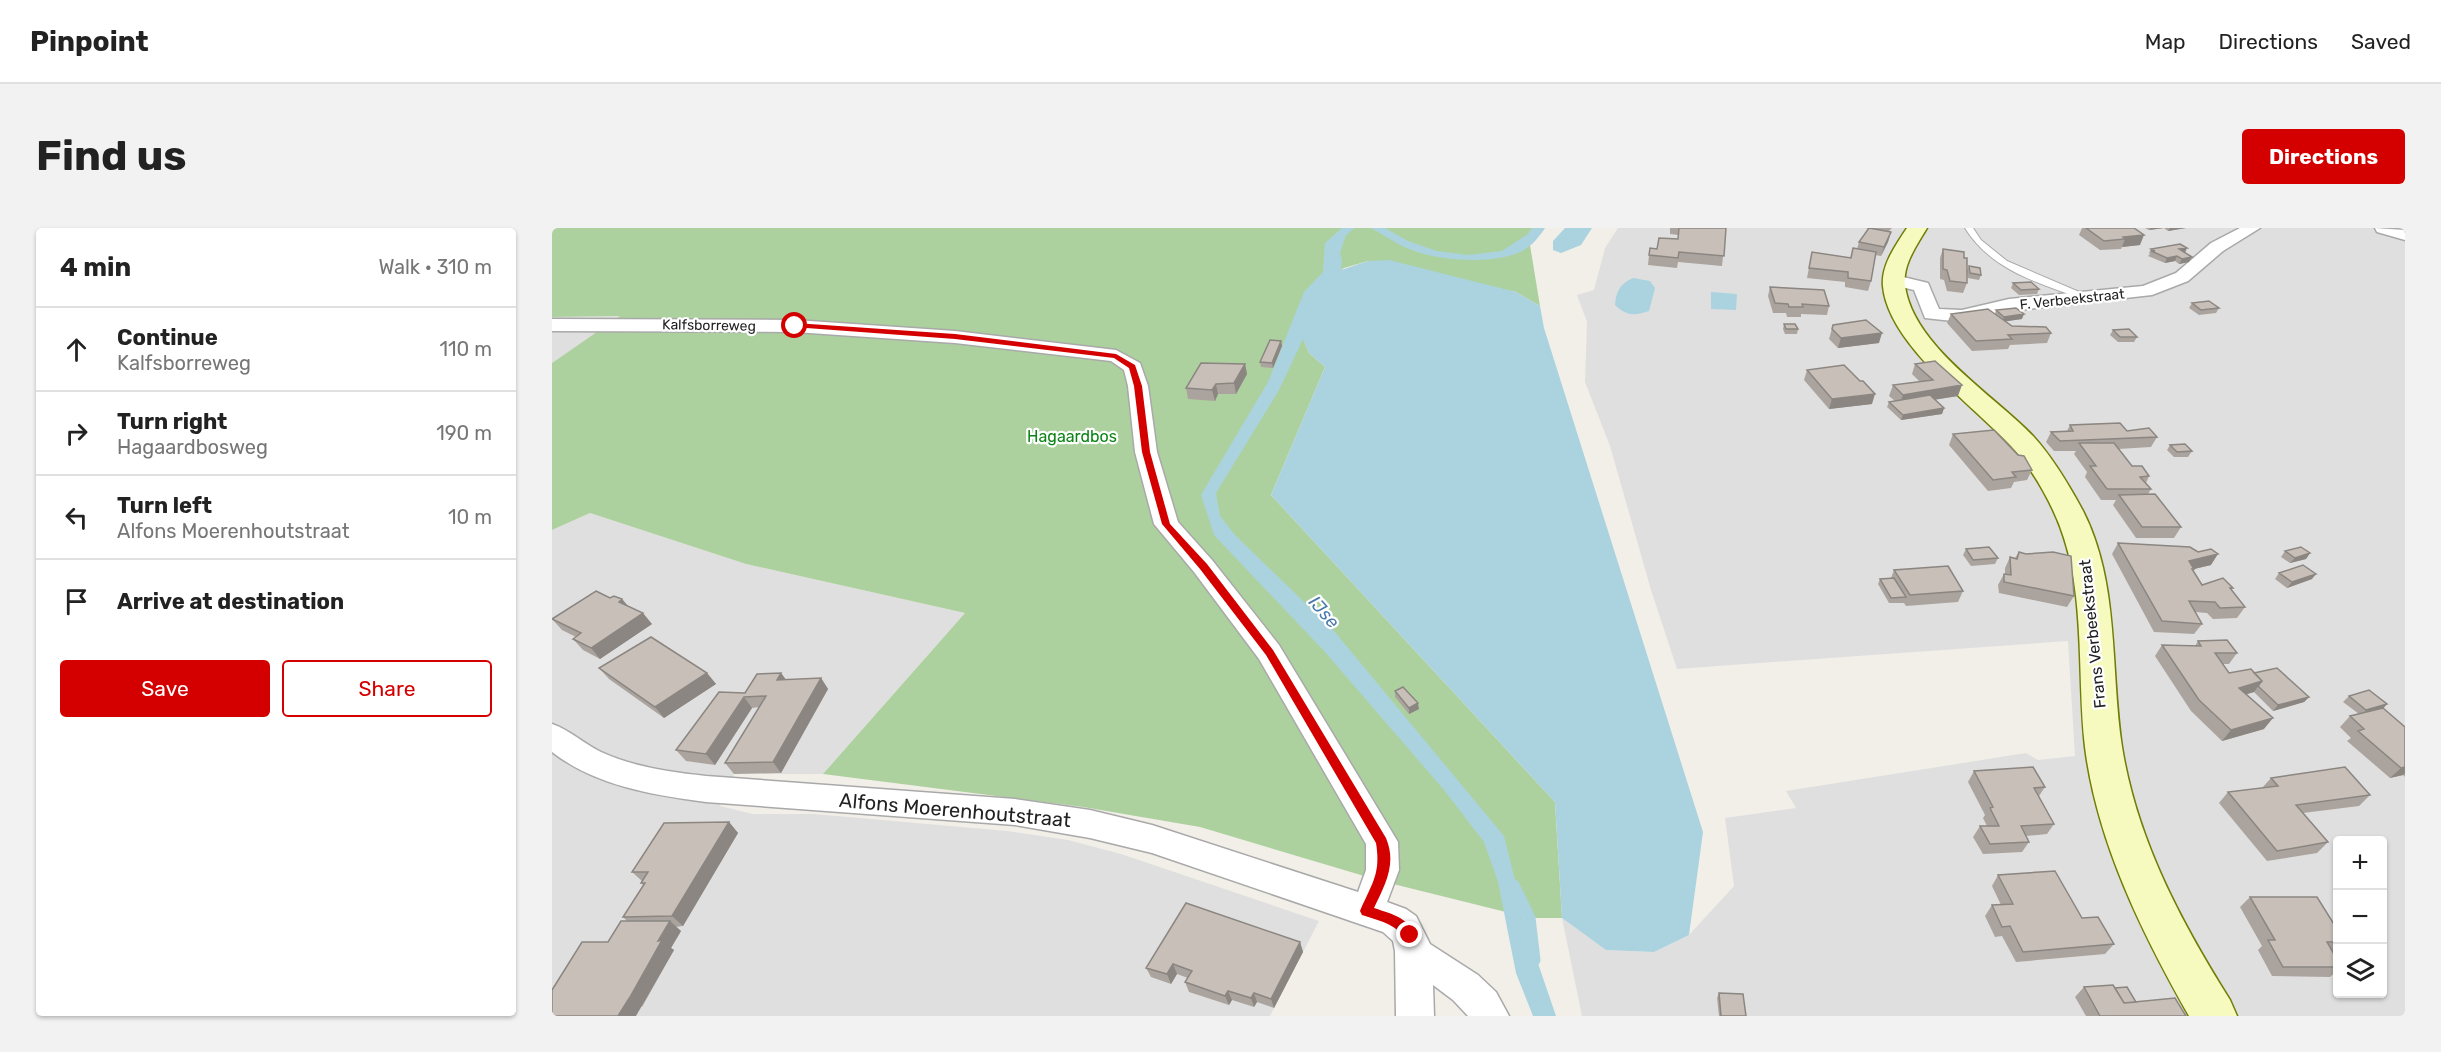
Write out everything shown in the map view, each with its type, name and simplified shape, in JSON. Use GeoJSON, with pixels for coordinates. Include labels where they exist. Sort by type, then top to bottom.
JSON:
{"type":"FeatureCollection","features":[{"type":"Feature","properties":{"kind":"main road","name":"Frans Verbeekstraat"},"geometry":{"type":"LineString","coordinates":[[1917,228],[1900,255],[1895,280],[1898,305],[1923,344],[2023,442],[2042,466],[2074,522],[2086,564],[2104,749],[2115,801],[2130,846],[2156,907],[2214,1016]]}},
{"type":"Feature","properties":{"kind":"street","name":"F. Verbeekstraat"},"geometry":{"type":"LineString","coordinates":[[1895,280],[1922,287],[1932,314],[1962,316],[2009,305],[2146,291],[2182,277],[2217,247],[2252,228]]}},
{"type":"Feature","properties":{"kind":"street"},"geometry":{"type":"LineString","coordinates":[[2383,228],[2405,235]]}},
{"type":"Feature","properties":{"kind":"street","name":"Kalfsborreweg"},"geometry":{"type":"LineString","coordinates":[[552,325],[795,326],[955,337],[1116,356],[1132,367],[1138,386],[1146,452],[1166,524],[1203,566],[1269,652],[1382,842],[1386,863],[1381,881],[1366,911]]}},
{"type":"Feature","properties":{"kind":"street","name":"Alfons Moerenhoutstraat"},"geometry":{"type":"LineString","coordinates":[[552,736],[570,751],[599,766],[658,784],[1015,812],[1090,824],[1152,839],[1394,920],[1410,935],[1413,954],[1415,1016]]}},
{"type":"Feature","properties":{"kind":"street"},"geometry":{"type":"LineString","coordinates":[[1413,954],[1461,981],[1483,1004],[1490,1016]]}},
{"type":"Feature","properties":{"kind":"lane"},"geometry":{"type":"LineString","coordinates":[[1969,228],[1972,235],[1994,258],[2086,297]]}},
{"type":"Feature","properties":{"kind":"shaded area"},"geometry":{"type":"Polygon","coordinates":[[[1618,228],[2405,228],[2405,1016],[1582,1016],[1562,918],[1606,950],[1654,952],[1689,935],[1734,886],[1725,818],[1796,808],[1786,791],[2026,753],[2038,760],[2075,756],[2068,641],[1677,669],[1651,590],[1610,446],[1585,382],[1587,322],[1577,295],[1594,290],[1605,248],[1618,228]]]}},
{"type":"Feature","properties":{"kind":"shaded area"},"geometry":{"type":"Polygon","coordinates":[[[621,316],[552,363],[552,317],[621,316]]]}},
{"type":"Feature","properties":{"kind":"shaded area"},"geometry":{"type":"Polygon","coordinates":[[[590,513],[746,564],[965,613],[823,774],[734,774],[720,806],[753,814],[814,814],[1007,831],[1068,840],[1121,854],[1319,921],[1270,1016],[552,1016],[552,530],[590,513]]]}},
{"type":"Feature","properties":{"kind":"green space","name":"Hagaardbos"},"geometry":{"type":"Polygon","coordinates":[[[552,228],[1536,228],[1529,239],[1540,306],[1516,292],[1368,261],[1344,268],[1330,278],[1317,316],[1303,338],[1309,353],[1325,367],[1271,495],[1555,802],[1562,918],[1530,918],[1381,881],[1200,827],[1083,807],[823,774],[965,613],[746,564],[590,513],[552,530],[552,363],[620,316],[552,317],[552,228]]]}},
{"type":"Feature","properties":{"kind":"water"},"geometry":{"type":"Polygon","coordinates":[[[1342,228],[1354,228],[1338,243],[1342,261],[1341,270],[1368,261],[1389,260],[1516,292],[1540,306],[1544,328],[1703,832],[1689,935],[1654,952],[1606,950],[1562,918],[1555,802],[1271,495],[1325,367],[1309,353],[1303,339],[1279,390],[1216,493],[1220,516],[1235,535],[1334,631],[1504,836],[1529,937],[1556,1016],[1533,1016],[1516,973],[1498,882],[1484,842],[1444,790],[1325,652],[1214,535],[1201,495],[1268,382],[1304,292],[1323,272],[1325,243],[1342,228]]]}},
{"type":"Feature","properties":{"kind":"water"},"geometry":{"type":"Polygon","coordinates":[[[1371,228],[1385,228],[1408,241],[1437,251],[1468,255],[1502,251],[1528,234],[1532,228],[1545,228],[1529,247],[1522,251],[1497,258],[1467,260],[1423,254],[1396,243],[1371,228]]]}},
{"type":"Feature","properties":{"kind":"water"},"geometry":{"type":"Polygon","coordinates":[[[1565,228],[1592,228],[1581,245],[1561,253],[1553,250],[1553,241],[1565,228]]]}},
{"type":"Feature","properties":{"kind":"water"},"geometry":{"type":"Polygon","coordinates":[[[1633,278],[1650,281],[1655,288],[1649,311],[1631,314],[1615,305],[1620,288],[1633,278]]]}},
{"type":"Feature","properties":{"kind":"water"},"geometry":{"type":"Polygon","coordinates":[[[1711,292],[1737,294],[1736,310],[1711,309],[1711,292]]]}},
{"type":"Feature","properties":{"kind":"building"},"geometry":{"type":"Polygon","coordinates":[[[1679,228],[1726,228],[1724,256],[1679,252],[1678,258],[1649,255],[1650,248],[1657,249],[1659,238],[1678,239],[1679,228]]]}},
{"type":"Feature","properties":{"kind":"building"},"geometry":{"type":"Polygon","coordinates":[[[1869,228],[1891,232],[1884,247],[1859,242],[1869,228]]]}},
{"type":"Feature","properties":{"kind":"building"},"geometry":{"type":"Polygon","coordinates":[[[2086,228],[2134,228],[2144,235],[2104,241],[2086,228]]]}},
{"type":"Feature","properties":{"kind":"building"},"geometry":{"type":"Polygon","coordinates":[[[2180,244],[2187,248],[2179,249],[2192,257],[2167,258],[2151,251],[2155,251],[2151,249],[2180,244]]]}},
{"type":"Feature","properties":{"kind":"building"},"geometry":{"type":"Polygon","coordinates":[[[1853,248],[1876,252],[1871,281],[1848,278],[1848,272],[1809,268],[1812,252],[1851,258],[1853,248]]]}},
{"type":"Feature","properties":{"kind":"building"},"geometry":{"type":"Polygon","coordinates":[[[1943,249],[1964,252],[1964,258],[1967,258],[1967,283],[1950,281],[1947,270],[1943,269],[1943,249]]]}},
{"type":"Feature","properties":{"kind":"building"},"geometry":{"type":"Polygon","coordinates":[[[1969,266],[1980,268],[1981,275],[1970,273],[1969,266]]]}},
{"type":"Feature","properties":{"kind":"building"},"geometry":{"type":"Polygon","coordinates":[[[2031,282],[2039,289],[2021,290],[2013,283],[2031,282]]]}},
{"type":"Feature","properties":{"kind":"building"},"geometry":{"type":"Polygon","coordinates":[[[1770,287],[1824,290],[1829,306],[1802,304],[1803,307],[1789,307],[1788,304],[1775,303],[1770,287]]]}},
{"type":"Feature","properties":{"kind":"building"},"geometry":{"type":"Polygon","coordinates":[[[2209,301],[2219,308],[2201,310],[2192,303],[2209,301]]]}},
{"type":"Feature","properties":{"kind":"building"},"geometry":{"type":"Polygon","coordinates":[[[2016,308],[2024,314],[2004,317],[1996,310],[2016,308]]]}},
{"type":"Feature","properties":{"kind":"building"},"geometry":{"type":"Polygon","coordinates":[[[1988,309],[2012,326],[2046,327],[2051,333],[2008,335],[2012,339],[1976,341],[1951,314],[1988,309]]]}},
{"type":"Feature","properties":{"kind":"building"},"geometry":{"type":"Polygon","coordinates":[[[1866,320],[1882,333],[1841,338],[1832,329],[1833,325],[1866,320]]]}},
{"type":"Feature","properties":{"kind":"building"},"geometry":{"type":"Polygon","coordinates":[[[1784,324],[1795,324],[1798,329],[1786,329],[1784,324]]]}},
{"type":"Feature","properties":{"kind":"building"},"geometry":{"type":"Polygon","coordinates":[[[2129,329],[2137,337],[2120,337],[2113,330],[2129,329]]]}},
{"type":"Feature","properties":{"kind":"building"},"geometry":{"type":"Polygon","coordinates":[[[1270,340],[1281,341],[1272,363],[1260,362],[1270,340]]]}},
{"type":"Feature","properties":{"kind":"building"},"geometry":{"type":"Polygon","coordinates":[[[1935,361],[1962,385],[1903,395],[1893,385],[1933,380],[1915,364],[1935,361]]]}},
{"type":"Feature","properties":{"kind":"building"},"geometry":{"type":"Polygon","coordinates":[[[1201,363],[1245,364],[1234,383],[1216,384],[1212,390],[1186,388],[1201,363]]]}},
{"type":"Feature","properties":{"kind":"building"},"geometry":{"type":"Polygon","coordinates":[[[1844,365],[1875,394],[1832,399],[1807,370],[1844,365]]]}},
{"type":"Feature","properties":{"kind":"building"},"geometry":{"type":"Polygon","coordinates":[[[1930,395],[1944,408],[1903,415],[1889,402],[1930,395]]]}},
{"type":"Feature","properties":{"kind":"building"},"geometry":{"type":"Polygon","coordinates":[[[2120,423],[2127,431],[2149,428],[2157,437],[2060,441],[2051,432],[2073,431],[2070,425],[2120,423]]]}},
{"type":"Feature","properties":{"kind":"building"},"geometry":{"type":"Polygon","coordinates":[[[1994,430],[2018,455],[2024,456],[2032,470],[2012,472],[2016,477],[1993,480],[1953,434],[1994,430]]]}},
{"type":"Feature","properties":{"kind":"building"},"geometry":{"type":"Polygon","coordinates":[[[2079,443],[2114,443],[2132,466],[2142,466],[2149,476],[2140,477],[2151,489],[2107,489],[2090,466],[2096,466],[2079,443]]]}},
{"type":"Feature","properties":{"kind":"building"},"geometry":{"type":"Polygon","coordinates":[[[2185,444],[2192,451],[2177,452],[2170,445],[2185,444]]]}},
{"type":"Feature","properties":{"kind":"building"},"geometry":{"type":"Polygon","coordinates":[[[2155,494],[2181,527],[2142,527],[2119,495],[2155,494]]]}},
{"type":"Feature","properties":{"kind":"building"},"geometry":{"type":"Polygon","coordinates":[[[2118,543],[2190,547],[2198,552],[2211,549],[2218,554],[2189,561],[2194,569],[2192,569],[2202,585],[2223,578],[2233,588],[2230,588],[2245,607],[2220,608],[2215,602],[2189,601],[2202,624],[2162,621],[2118,543]]]}},
{"type":"Feature","properties":{"kind":"building"},"geometry":{"type":"Polygon","coordinates":[[[1989,547],[1998,558],[1973,560],[1966,549],[1989,547]]]}},
{"type":"Feature","properties":{"kind":"building"},"geometry":{"type":"Polygon","coordinates":[[[2301,547],[2310,553],[2295,558],[2285,551],[2301,547]]]}},
{"type":"Feature","properties":{"kind":"building"},"geometry":{"type":"Polygon","coordinates":[[[2019,552],[2026,554],[2053,552],[2071,556],[2074,596],[2004,582],[2004,574],[2011,575],[2010,557],[2017,559],[2019,552]]]}},
{"type":"Feature","properties":{"kind":"building"},"geometry":{"type":"Polygon","coordinates":[[[2303,565],[2316,574],[2292,582],[2279,573],[2303,565]]]}},
{"type":"Feature","properties":{"kind":"building"},"geometry":{"type":"Polygon","coordinates":[[[1948,566],[1963,591],[1910,595],[1894,570],[1948,566]]]}},
{"type":"Feature","properties":{"kind":"building"},"geometry":{"type":"Polygon","coordinates":[[[1894,578],[1906,597],[1891,598],[1880,579],[1894,578]]]}},
{"type":"Feature","properties":{"kind":"building"},"geometry":{"type":"Polygon","coordinates":[[[596,591],[610,598],[614,596],[622,599],[619,602],[643,613],[591,648],[573,639],[581,633],[552,619],[596,591]]]}},
{"type":"Feature","properties":{"kind":"building"},"geometry":{"type":"Polygon","coordinates":[[[651,637],[707,673],[655,707],[599,668],[651,637]]]}},
{"type":"Feature","properties":{"kind":"building"},"geometry":{"type":"Polygon","coordinates":[[[2227,640],[2237,653],[2215,653],[2229,673],[2251,669],[2262,681],[2239,688],[2273,718],[2231,730],[2199,700],[2162,645],[2201,646],[2198,641],[2227,640]]]}},
{"type":"Feature","properties":{"kind":"building"},"geometry":{"type":"Polygon","coordinates":[[[2277,668],[2309,697],[2278,705],[2258,686],[2262,681],[2254,673],[2277,668]]]}},
{"type":"Feature","properties":{"kind":"building"},"geometry":{"type":"Polygon","coordinates":[[[781,673],[777,680],[821,678],[773,762],[725,763],[766,696],[744,697],[706,754],[676,750],[719,692],[745,693],[757,674],[781,673]]]}},
{"type":"Feature","properties":{"kind":"building"},"geometry":{"type":"Polygon","coordinates":[[[1403,687],[1418,703],[1409,708],[1395,691],[1403,687]]]}},
{"type":"Feature","properties":{"kind":"building"},"geometry":{"type":"Polygon","coordinates":[[[2369,690],[2387,704],[2366,710],[2349,696],[2369,690]]]}},
{"type":"Feature","properties":{"kind":"building"},"geometry":{"type":"Polygon","coordinates":[[[2383,708],[2405,727],[2405,767],[2401,768],[2358,731],[2364,729],[2350,716],[2383,708]]]}},
{"type":"Feature","properties":{"kind":"building"},"geometry":{"type":"Polygon","coordinates":[[[2033,767],[2045,787],[2034,788],[2054,824],[2021,826],[2029,842],[1990,844],[1980,826],[1999,826],[1990,808],[1993,807],[1974,771],[2033,767]]]}},
{"type":"Feature","properties":{"kind":"building"},"geometry":{"type":"Polygon","coordinates":[[[2345,767],[2370,795],[2296,805],[2328,842],[2277,851],[2228,792],[2278,786],[2271,778],[2345,767]]]}},
{"type":"Feature","properties":{"kind":"building"},"geometry":{"type":"Polygon","coordinates":[[[729,822],[672,916],[623,917],[645,883],[641,883],[648,872],[632,872],[664,823],[729,822]]]}},
{"type":"Feature","properties":{"kind":"building"},"geometry":{"type":"Polygon","coordinates":[[[2055,871],[2082,918],[2098,917],[2114,944],[2023,952],[2010,926],[2002,927],[1992,905],[2013,904],[1998,875],[2055,871]]]}},
{"type":"Feature","properties":{"kind":"building"},"geometry":{"type":"Polygon","coordinates":[[[2250,897],[2317,897],[2333,923],[2333,942],[2327,942],[2333,952],[2333,967],[2283,967],[2268,940],[2275,940],[2250,897]]]}},
{"type":"Feature","properties":{"kind":"building"},"geometry":{"type":"Polygon","coordinates":[[[1186,903],[1300,942],[1271,999],[1254,993],[1251,998],[1228,991],[1225,996],[1185,982],[1192,971],[1173,964],[1167,974],[1146,968],[1186,903]]]}},
{"type":"Feature","properties":{"kind":"building"},"geometry":{"type":"Polygon","coordinates":[[[621,921],[670,921],[658,941],[662,940],[618,1016],[552,1016],[552,990],[582,942],[608,942],[621,921]]]}},
{"type":"Feature","properties":{"kind":"building"},"geometry":{"type":"Polygon","coordinates":[[[2113,985],[2124,1003],[2175,998],[2186,1016],[2100,1016],[2084,987],[2113,985]]]}},
{"type":"Feature","properties":{"kind":"building"},"geometry":{"type":"Polygon","coordinates":[[[2127,987],[2136,1002],[2124,1003],[2115,988],[2127,987]]]}},
{"type":"Feature","properties":{"kind":"building"},"geometry":{"type":"Polygon","coordinates":[[[1719,993],[1743,994],[1746,1016],[1721,1016],[1719,993]]]}},
{"type":"Feature","properties":{"kind":"waterway","name":"IJse"},"geometry":{"type":"LineString","coordinates":[[1335,259],[1344,231],[1350,228]]}},
{"type":"Feature","properties":{"kind":"waterway","name":"IJse"},"geometry":{"type":"LineString","coordinates":[[1514,885],[1530,918],[1535,960]]}},
{"type":"Feature","properties":{"kind":"route"},"geometry":{"type":"LineString","coordinates":[[795,326],[955,337],[1116,356],[1132,367],[1138,386],[1146,452],[1166,524],[1203,566],[1269,652],[1382,842],[1386,863],[1381,881],[1366,911],[1394,920],[1410,935]]}}]}
